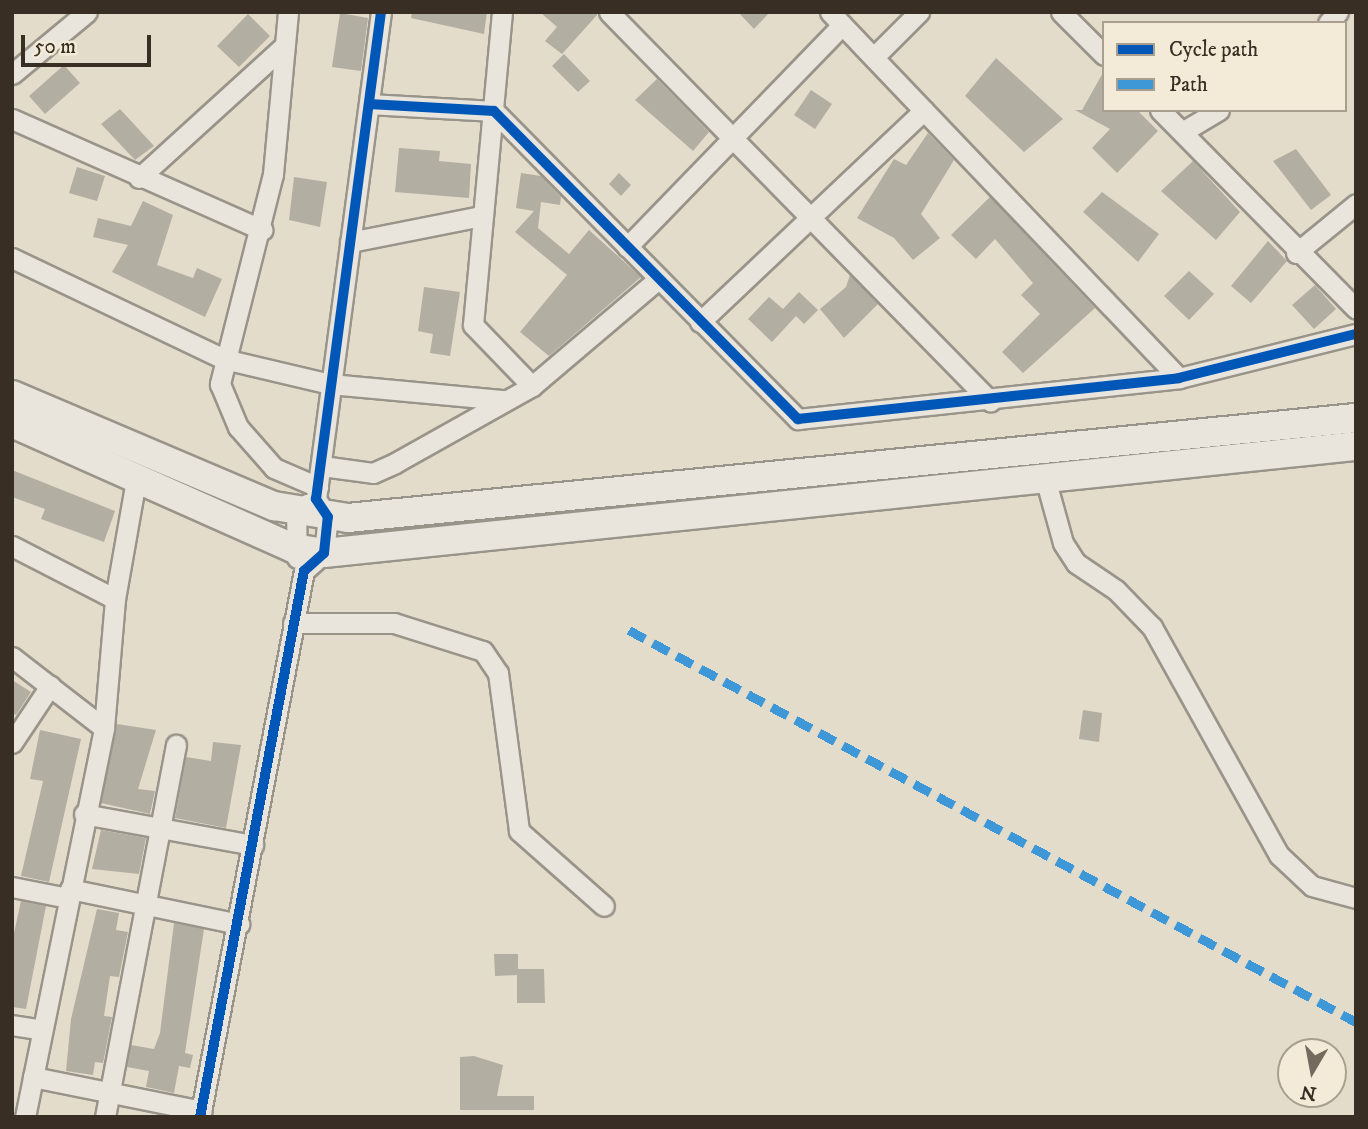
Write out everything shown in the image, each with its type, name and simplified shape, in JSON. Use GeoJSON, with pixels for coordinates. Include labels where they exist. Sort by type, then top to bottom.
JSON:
{"type":"FeatureCollection","features":[{"type":"Feature","properties":{"kind":"main road"},"geometry":{"type":"LineString","coordinates":[[12,395],[314,504],[1356,418]]}},
{"type":"Feature","properties":{"kind":"main road"},"geometry":{"type":"LineString","coordinates":[[12,423],[307,558],[1356,446]]}},
{"type":"Feature","properties":{"kind":"street"},"geometry":{"type":"LineString","coordinates":[[12,74],[87,12]]}},
{"type":"Feature","properties":{"kind":"street"},"geometry":{"type":"LineString","coordinates":[[288,12],[261,230],[223,359],[224,402],[238,427],[314,504]]}},
{"type":"Feature","properties":{"kind":"street"},"geometry":{"type":"LineString","coordinates":[[307,558],[322,466],[330,384],[381,12]]}},
{"type":"Feature","properties":{"kind":"street"},"geometry":{"type":"LineString","coordinates":[[502,12],[473,325],[532,386]]}},
{"type":"Feature","properties":{"kind":"street"},"geometry":{"type":"LineString","coordinates":[[609,12],[990,401]]}},
{"type":"Feature","properties":{"kind":"street"},"geometry":{"type":"LineString","coordinates":[[874,57],[919,12]]}},
{"type":"Feature","properties":{"kind":"street"},"geometry":{"type":"LineString","coordinates":[[1071,15],[1102,53]]}},
{"type":"Feature","properties":{"kind":"street"},"geometry":{"type":"LineString","coordinates":[[627,247],[735,141],[836,18],[1179,378]]}},
{"type":"Feature","properties":{"kind":"street"},"geometry":{"type":"LineString","coordinates":[[139,178],[285,45]]}},
{"type":"Feature","properties":{"kind":"street"},"geometry":{"type":"LineString","coordinates":[[369,104],[494,111],[798,419],[990,401],[1179,378],[1356,334]]}},
{"type":"Feature","properties":{"kind":"street"},"geometry":{"type":"LineString","coordinates":[[700,322],[812,220],[924,110]]}},
{"type":"Feature","properties":{"kind":"street"},"geometry":{"type":"LineString","coordinates":[[1162,112],[1296,253],[1356,309]]}},
{"type":"Feature","properties":{"kind":"street"},"geometry":{"type":"LineString","coordinates":[[1182,132],[1216,112]]}},
{"type":"Feature","properties":{"kind":"street"},"geometry":{"type":"LineString","coordinates":[[12,120],[261,230]]}},
{"type":"Feature","properties":{"kind":"street"},"geometry":{"type":"LineString","coordinates":[[1296,253],[1356,204]]}},
{"type":"Feature","properties":{"kind":"street"},"geometry":{"type":"LineString","coordinates":[[350,242],[481,216]]}},
{"type":"Feature","properties":{"kind":"street"},"geometry":{"type":"LineString","coordinates":[[12,258],[223,359],[330,384],[504,400]]}},
{"type":"Feature","properties":{"kind":"street"},"geometry":{"type":"LineString","coordinates":[[322,466],[373,473],[532,386],[658,279]]}},
{"type":"Feature","properties":{"kind":"street"},"geometry":{"type":"LineString","coordinates":[[1045,478],[1063,543],[1076,564],[1116,590],[1152,627],[1279,855],[1312,886],[1356,898]]}},
{"type":"Feature","properties":{"kind":"street"},"geometry":{"type":"LineString","coordinates":[[25,1117],[104,728],[115,599],[136,480]]}},
{"type":"Feature","properties":{"kind":"street"},"geometry":{"type":"LineString","coordinates":[[33,1077],[201,1114],[307,558],[314,504]]}},
{"type":"Feature","properties":{"kind":"street"},"geometry":{"type":"LineString","coordinates":[[12,546],[115,599]]}},
{"type":"Feature","properties":{"kind":"street"},"geometry":{"type":"LineString","coordinates":[[293,624],[394,623],[483,651],[498,673],[519,831],[604,906]]}},
{"type":"Feature","properties":{"kind":"street"},"geometry":{"type":"LineString","coordinates":[[12,657],[104,728]]}},
{"type":"Feature","properties":{"kind":"street"},"geometry":{"type":"LineString","coordinates":[[12,743],[50,686]]}},
{"type":"Feature","properties":{"kind":"street"},"geometry":{"type":"LineString","coordinates":[[105,1117],[148,905],[176,746]]}},
{"type":"Feature","properties":{"kind":"street"},"geometry":{"type":"LineString","coordinates":[[85,814],[253,845]]}},
{"type":"Feature","properties":{"kind":"street"},"geometry":{"type":"LineString","coordinates":[[12,887],[148,905],[239,924]]}},
{"type":"Feature","properties":{"kind":"street"},"geometry":{"type":"LineString","coordinates":[[12,1025],[42,1030]]}},
{"type":"Feature","properties":{"kind":"building"},"geometry":{"type":"Polygon","coordinates":[[[412,12],[487,12],[484,34],[411,18],[412,12]]]}},
{"type":"Feature","properties":{"kind":"building"},"geometry":{"type":"Polygon","coordinates":[[[540,12],[597,12],[597,15],[562,54],[545,41],[557,27],[540,12]]]}},
{"type":"Feature","properties":{"kind":"building"},"geometry":{"type":"Polygon","coordinates":[[[738,12],[770,12],[754,29],[738,12]]]}},
{"type":"Feature","properties":{"kind":"building"},"geometry":{"type":"Polygon","coordinates":[[[340,13],[368,18],[361,71],[332,67],[340,13]]]}},
{"type":"Feature","properties":{"kind":"building"},"geometry":{"type":"Polygon","coordinates":[[[248,14],[270,36],[239,67],[217,46],[248,14]]]}},
{"type":"Feature","properties":{"kind":"building"},"geometry":{"type":"Polygon","coordinates":[[[564,54],[590,81],[578,92],[552,66],[564,54]]]}},
{"type":"Feature","properties":{"kind":"building"},"geometry":{"type":"Polygon","coordinates":[[[996,58],[1063,119],[1024,152],[965,96],[996,58]]]}},
{"type":"Feature","properties":{"kind":"building"},"geometry":{"type":"Polygon","coordinates":[[[64,65],[80,83],[45,114],[29,96],[64,65]]]}},
{"type":"Feature","properties":{"kind":"building"},"geometry":{"type":"Polygon","coordinates":[[[1102,75],[1102,112],[1139,112],[1158,131],[1117,173],[1092,148],[1110,129],[1075,110],[1082,110],[1102,75]]]}},
{"type":"Feature","properties":{"kind":"building"},"geometry":{"type":"Polygon","coordinates":[[[657,79],[709,132],[693,151],[635,100],[657,79]]]}},
{"type":"Feature","properties":{"kind":"building"},"geometry":{"type":"Polygon","coordinates":[[[811,90],[832,104],[815,129],[794,115],[811,90]]]}},
{"type":"Feature","properties":{"kind":"building"},"geometry":{"type":"Polygon","coordinates":[[[120,109],[154,146],[135,160],[101,124],[120,109]]]}},
{"type":"Feature","properties":{"kind":"building"},"geometry":{"type":"Polygon","coordinates":[[[928,133],[954,160],[921,214],[940,238],[913,260],[894,238],[857,218],[894,159],[906,165],[928,133]]]}},
{"type":"Feature","properties":{"kind":"building"},"geometry":{"type":"Polygon","coordinates":[[[399,148],[440,151],[439,161],[471,164],[469,198],[395,192],[399,148]]]}},
{"type":"Feature","properties":{"kind":"building"},"geometry":{"type":"Polygon","coordinates":[[[1296,149],[1331,195],[1311,210],[1273,161],[1296,149]]]}},
{"type":"Feature","properties":{"kind":"building"},"geometry":{"type":"Polygon","coordinates":[[[1193,161],[1240,212],[1216,240],[1161,191],[1193,161]]]}},
{"type":"Feature","properties":{"kind":"building"},"geometry":{"type":"Polygon","coordinates":[[[77,167],[105,176],[97,201],[69,193],[77,167]]]}},
{"type":"Feature","properties":{"kind":"building"},"geometry":{"type":"Polygon","coordinates":[[[521,173],[541,176],[561,197],[560,205],[541,202],[538,228],[569,254],[589,230],[641,277],[549,356],[520,332],[567,275],[515,232],[534,211],[516,208],[521,173]]]}},
{"type":"Feature","properties":{"kind":"building"},"geometry":{"type":"Polygon","coordinates":[[[619,173],[631,185],[621,196],[609,184],[619,173]]]}},
{"type":"Feature","properties":{"kind":"building"},"geometry":{"type":"Polygon","coordinates":[[[294,177],[327,182],[320,227],[289,220],[294,177]]]}},
{"type":"Feature","properties":{"kind":"building"},"geometry":{"type":"Polygon","coordinates":[[[1102,192],[1159,234],[1138,262],[1083,212],[1102,192]]]}},
{"type":"Feature","properties":{"kind":"building"},"geometry":{"type":"Polygon","coordinates":[[[990,197],[1095,308],[1023,373],[1002,352],[1040,314],[1021,295],[1033,283],[995,239],[976,259],[951,235],[990,197]]]}},
{"type":"Feature","properties":{"kind":"building"},"geometry":{"type":"Polygon","coordinates":[[[143,201],[173,215],[157,265],[193,278],[197,268],[222,279],[205,317],[112,272],[128,245],[93,237],[98,218],[131,226],[143,201]]]}},
{"type":"Feature","properties":{"kind":"building"},"geometry":{"type":"Polygon","coordinates":[[[1268,241],[1287,261],[1251,303],[1231,286],[1268,241]]]}},
{"type":"Feature","properties":{"kind":"building"},"geometry":{"type":"Polygon","coordinates":[[[1189,271],[1214,294],[1189,320],[1164,296],[1189,271]]]}},
{"type":"Feature","properties":{"kind":"building"},"geometry":{"type":"Polygon","coordinates":[[[850,275],[878,304],[844,338],[820,309],[846,287],[850,275]]]}},
{"type":"Feature","properties":{"kind":"building"},"geometry":{"type":"Polygon","coordinates":[[[1315,285],[1336,309],[1314,329],[1292,305],[1315,285]]]}},
{"type":"Feature","properties":{"kind":"building"},"geometry":{"type":"Polygon","coordinates":[[[424,287],[460,292],[450,356],[430,353],[433,334],[418,331],[424,287]]]}},
{"type":"Feature","properties":{"kind":"building"},"geometry":{"type":"Polygon","coordinates":[[[799,292],[818,310],[804,324],[796,316],[772,342],[748,319],[769,297],[783,309],[799,292]]]}},
{"type":"Feature","properties":{"kind":"building"},"geometry":{"type":"Polygon","coordinates":[[[12,470],[115,511],[104,542],[41,519],[45,509],[12,497],[12,470]]]}},
{"type":"Feature","properties":{"kind":"building"},"geometry":{"type":"Polygon","coordinates":[[[12,680],[31,692],[16,715],[12,713],[12,680]]]}},
{"type":"Feature","properties":{"kind":"building"},"geometry":{"type":"Polygon","coordinates":[[[1083,710],[1102,713],[1099,742],[1079,739],[1083,710]]]}},
{"type":"Feature","properties":{"kind":"building"},"geometry":{"type":"Polygon","coordinates":[[[117,724],[156,730],[138,789],[155,791],[150,814],[101,803],[117,724]]]}},
{"type":"Feature","properties":{"kind":"building"},"geometry":{"type":"Polygon","coordinates":[[[40,730],[81,739],[49,882],[21,876],[43,781],[30,779],[40,730]]]}},
{"type":"Feature","properties":{"kind":"building"},"geometry":{"type":"Polygon","coordinates":[[[213,742],[241,745],[226,828],[175,818],[186,757],[211,761],[213,742]]]}},
{"type":"Feature","properties":{"kind":"building"},"geometry":{"type":"Polygon","coordinates":[[[101,830],[146,838],[139,874],[92,869],[101,830]]]}},
{"type":"Feature","properties":{"kind":"building"},"geometry":{"type":"Polygon","coordinates":[[[21,901],[46,906],[26,1009],[12,1007],[12,942],[21,901]]]}},
{"type":"Feature","properties":{"kind":"building"},"geometry":{"type":"Polygon","coordinates":[[[97,909],[119,913],[116,930],[128,932],[119,977],[110,976],[104,1016],[112,1017],[103,1063],[95,1062],[93,1075],[66,1071],[71,1019],[97,909]]]}},
{"type":"Feature","properties":{"kind":"building"},"geometry":{"type":"Polygon","coordinates":[[[174,923],[204,929],[185,1053],[193,1055],[190,1068],[179,1066],[174,1093],[146,1087],[149,1071],[127,1067],[131,1045],[154,1049],[160,1033],[174,923]]]}},
{"type":"Feature","properties":{"kind":"building"},"geometry":{"type":"Polygon","coordinates":[[[494,954],[518,954],[518,969],[544,969],[545,1003],[517,1003],[517,975],[495,976],[494,954]]]}},
{"type":"Feature","properties":{"kind":"building"},"geometry":{"type":"Polygon","coordinates":[[[474,1056],[503,1065],[497,1096],[534,1096],[534,1110],[460,1110],[460,1057],[474,1056]]]}},
{"type":"Feature","properties":{"kind":"marked path"},"geometry":{"type":"LineString","coordinates":[[629,630],[1356,1022]]}},
{"type":"Feature","properties":{"kind":"cycle path"},"geometry":{"type":"LineString","coordinates":[[200,1117],[304,571],[324,553],[328,517],[316,499],[381,12]]}},
{"type":"Feature","properties":{"kind":"cycle path"},"geometry":{"type":"LineString","coordinates":[[369,104],[494,111],[798,419],[1179,378],[1356,334]]}}]}
